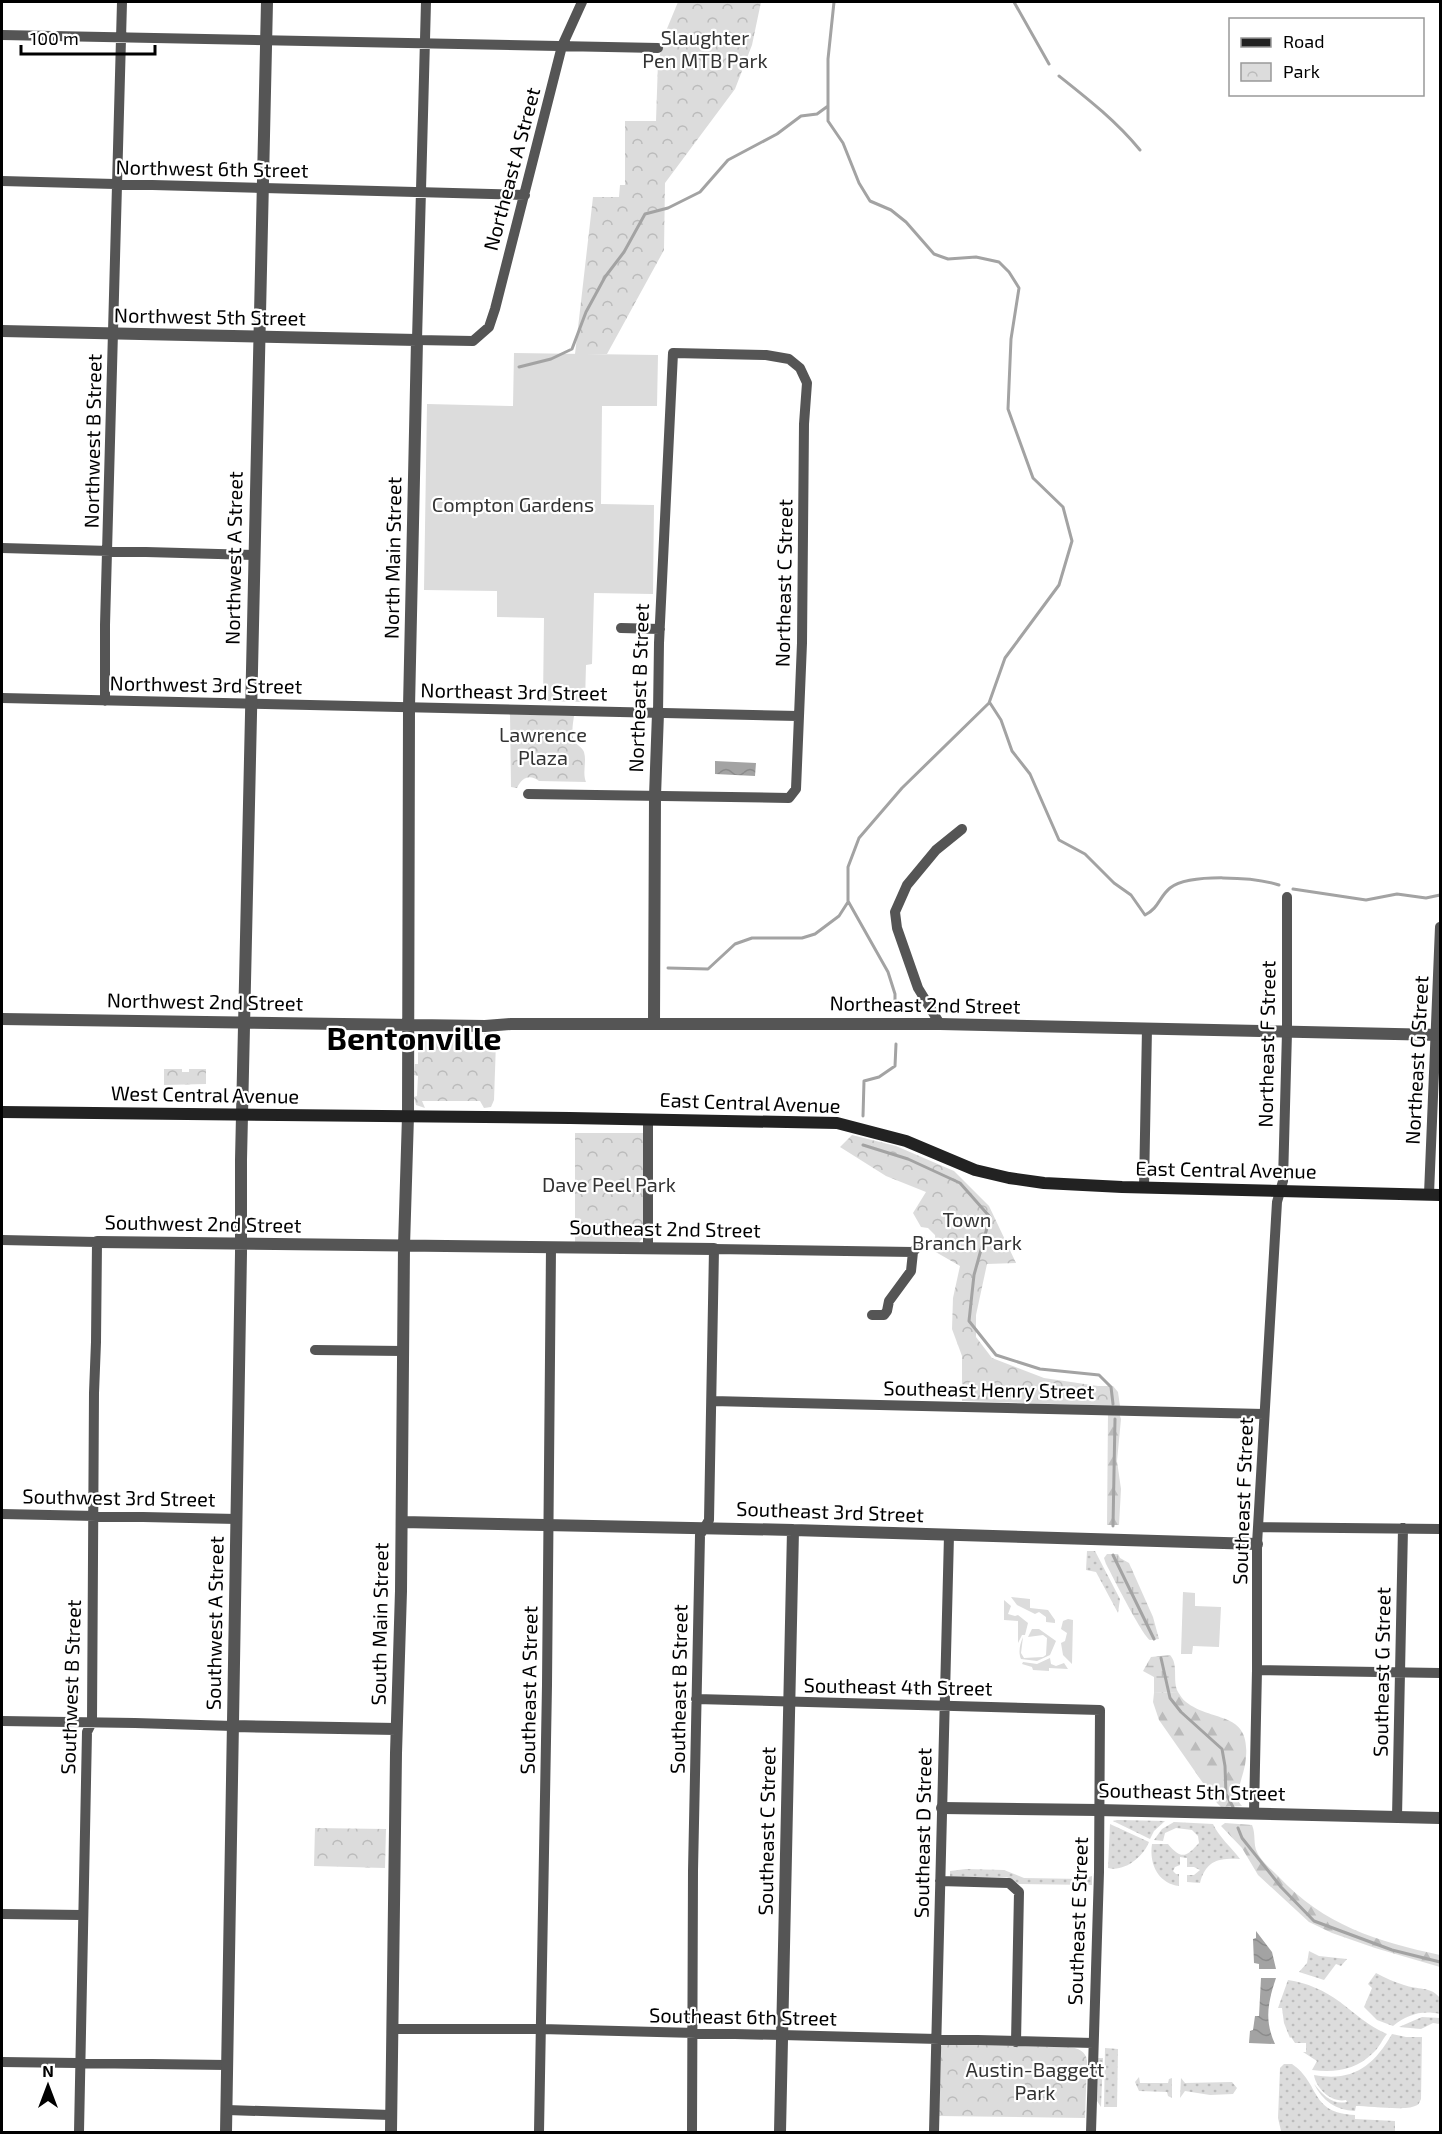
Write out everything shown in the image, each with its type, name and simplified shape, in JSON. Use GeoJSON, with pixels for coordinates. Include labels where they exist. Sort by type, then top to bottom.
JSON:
{"type":"FeatureCollection","features":[{"type":"Feature","properties":{"kind":"main road","name":"West Central Avenue"},"geometry":{"type":"LineString","coordinates":[[2,1112],[408,1116]]}},
{"type":"Feature","properties":{"kind":"main road","name":"East Central Avenue"},"geometry":{"type":"LineString","coordinates":[[408,1116],[837,1123],[906,1141],[975,1170],[1009,1178],[1053,1184],[1435,1194]]}},
{"type":"Feature","properties":{"kind":"street","name":"Northwest B Street"},"geometry":{"type":"LineString","coordinates":[[105,701],[105,625],[122,2]]}},
{"type":"Feature","properties":{"kind":"street","name":"Northwest A Street"},"geometry":{"type":"LineString","coordinates":[[242,1115],[267,2]]}},
{"type":"Feature","properties":{"kind":"street","name":"North Main Street"},"geometry":{"type":"LineString","coordinates":[[408,1116],[409,707],[426,2]]}},
{"type":"Feature","properties":{"kind":"street","name":"Northeast A Street"},"geometry":{"type":"LineString","coordinates":[[417,340],[473,341],[489,327],[562,46],[582,2]]}},
{"type":"Feature","properties":{"kind":"street"},"geometry":{"type":"LineString","coordinates":[[2,35],[658,48]]}},
{"type":"Feature","properties":{"kind":"street","name":"Northwest 6th Street"},"geometry":{"type":"LineString","coordinates":[[2,181],[525,195]]}},
{"type":"Feature","properties":{"kind":"street","name":"Northwest 5th Street"},"geometry":{"type":"LineString","coordinates":[[2,331],[417,340]]}},
{"type":"Feature","properties":{"kind":"street","name":"Northeast B Street"},"geometry":{"type":"LineString","coordinates":[[654,1024],[655,796],[660,629],[674,353],[766,355],[789,359],[801,368]]}},
{"type":"Feature","properties":{"kind":"street","name":"Northeast C Street"},"geometry":{"type":"LineString","coordinates":[[655,796],[789,798],[796,789],[802,643],[804,424],[807,383],[801,368]]}},
{"type":"Feature","properties":{"kind":"street"},"geometry":{"type":"LineString","coordinates":[[2,548],[254,555]]}},
{"type":"Feature","properties":{"kind":"street"},"geometry":{"type":"LineString","coordinates":[[621,628],[660,629]]}},
{"type":"Feature","properties":{"kind":"street","name":"Northwest 3rd Street"},"geometry":{"type":"LineString","coordinates":[[2,698],[409,707]]}},
{"type":"Feature","properties":{"kind":"street","name":"Northeast 3rd Street"},"geometry":{"type":"LineString","coordinates":[[409,707],[798,717]]}},
{"type":"Feature","properties":{"kind":"street"},"geometry":{"type":"LineString","coordinates":[[528,794],[655,796]]}},
{"type":"Feature","properties":{"kind":"street"},"geometry":{"type":"LineString","coordinates":[[940,1024],[918,988],[897,928],[895,912],[907,885],[936,850],[962,829]]}},
{"type":"Feature","properties":{"kind":"street","name":"Northeast F Street"},"geometry":{"type":"LineString","coordinates":[[1280,1191],[1283,1181],[1287,1032],[1287,897]]}},
{"type":"Feature","properties":{"kind":"street","name":"Northeast G Street"},"geometry":{"type":"LineString","coordinates":[[1435,1194],[1440,927]]}},
{"type":"Feature","properties":{"kind":"street","name":"Northwest 2nd Street"},"geometry":{"type":"LineString","coordinates":[[2,1019],[409,1025]]}},
{"type":"Feature","properties":{"kind":"street","name":"Northeast 2nd Street"},"geometry":{"type":"LineString","coordinates":[[409,1025],[940,1024],[1438,1035]]}},
{"type":"Feature","properties":{"kind":"street"},"geometry":{"type":"LineString","coordinates":[[1144,1187],[1147,1028]]}},
{"type":"Feature","properties":{"kind":"street","name":"Southwest A Street"},"geometry":{"type":"LineString","coordinates":[[226,2133],[242,1115]]}},
{"type":"Feature","properties":{"kind":"street","name":"South Main Street"},"geometry":{"type":"LineString","coordinates":[[391,2133],[396,1729],[400,1661],[404,1246],[408,1116]]}},
{"type":"Feature","properties":{"kind":"street"},"geometry":{"type":"LineString","coordinates":[[648,1119],[648,1249]]}},
{"type":"Feature","properties":{"kind":"street","name":"Southeast F Street"},"geometry":{"type":"LineString","coordinates":[[1254,1813],[1257,1544],[1277,1202],[1280,1191]]}},
{"type":"Feature","properties":{"kind":"street","name":"Southwest 2nd Street"},"geometry":{"type":"LineString","coordinates":[[2,1240],[404,1246]]}},
{"type":"Feature","properties":{"kind":"street","name":"Southwest B Street"},"geometry":{"type":"LineString","coordinates":[[78,2133],[87,1732],[92,1722],[97,1242]]}},
{"type":"Feature","properties":{"kind":"street"},"geometry":{"type":"LineString","coordinates":[[872,1315],[884,1315],[887,1311],[889,1301],[911,1271],[913,1252],[922,1242]]}},
{"type":"Feature","properties":{"kind":"street","name":"Southeast 2nd Street"},"geometry":{"type":"LineString","coordinates":[[404,1246],[913,1252]]}},
{"type":"Feature","properties":{"kind":"street","name":"Southeast A Street"},"geometry":{"type":"LineString","coordinates":[[539,2133],[551,1248]]}},
{"type":"Feature","properties":{"kind":"street","name":"Southeast B Street"},"geometry":{"type":"LineString","coordinates":[[692,2133],[696,1699],[700,1535],[709,1520],[714,1250]]}},
{"type":"Feature","properties":{"kind":"street"},"geometry":{"type":"LineString","coordinates":[[315,1350],[403,1351]]}},
{"type":"Feature","properties":{"kind":"street","name":"Southeast Henry Street"},"geometry":{"type":"LineString","coordinates":[[712,1401],[1264,1414]]}},
{"type":"Feature","properties":{"kind":"street","name":"Southwest 3rd Street"},"geometry":{"type":"LineString","coordinates":[[2,1514],[237,1519]]}},
{"type":"Feature","properties":{"kind":"street","name":"Southeast 3rd Street"},"geometry":{"type":"LineString","coordinates":[[402,1522],[793,1530],[1257,1544]]}},
{"type":"Feature","properties":{"kind":"street"},"geometry":{"type":"LineString","coordinates":[[1258,1527],[1440,1528]]}},
{"type":"Feature","properties":{"kind":"street","name":"Southeast G Street"},"geometry":{"type":"LineString","coordinates":[[1397,1817],[1403,1528]]}},
{"type":"Feature","properties":{"kind":"street","name":"Southeast C Street"},"geometry":{"type":"LineString","coordinates":[[780,2133],[793,1530]]}},
{"type":"Feature","properties":{"kind":"street","name":"Southeast D Street"},"geometry":{"type":"LineString","coordinates":[[934,2133],[949,1535]]}},
{"type":"Feature","properties":{"kind":"street"},"geometry":{"type":"LineString","coordinates":[[1257,1670],[1440,1673]]}},
{"type":"Feature","properties":{"kind":"street","name":"Southeast 4th Street"},"geometry":{"type":"LineString","coordinates":[[696,1699],[1100,1710]]}},
{"type":"Feature","properties":{"kind":"street","name":"Southeast E Street"},"geometry":{"type":"LineString","coordinates":[[1091,2133],[1099,1872],[1100,1710]]}},
{"type":"Feature","properties":{"kind":"street"},"geometry":{"type":"LineString","coordinates":[[2,1721],[396,1729]]}},
{"type":"Feature","properties":{"kind":"street","name":"Southeast 5th Street"},"geometry":{"type":"LineString","coordinates":[[942,1808],[1098,1809],[1440,1818]]}},
{"type":"Feature","properties":{"kind":"street"},"geometry":{"type":"LineString","coordinates":[[940,1881],[1009,1883],[1019,1892],[1016,2042]]}},
{"type":"Feature","properties":{"kind":"street"},"geometry":{"type":"LineString","coordinates":[[2,1914],[82,1915]]}},
{"type":"Feature","properties":{"kind":"street","name":"Southeast 6th Street"},"geometry":{"type":"LineString","coordinates":[[393,2029],[541,2029],[1093,2043]]}},
{"type":"Feature","properties":{"kind":"street"},"geometry":{"type":"LineString","coordinates":[[2,2062],[227,2065]]}},
{"type":"Feature","properties":{"kind":"street"},"geometry":{"type":"LineString","coordinates":[[227,2110],[391,2115]]}},
{"type":"Feature","properties":{"kind":"green space","name":"Slaughter Pen MTB Park"},"geometry":{"type":"Polygon","coordinates":[[[678,2],[761,2],[752,45],[735,89],[665,183],[664,250],[607,354],[575,354],[593,197],[619,197],[620,185],[625,185],[625,121],[656,121],[658,62],[666,31],[678,2]]]}},
{"type":"Feature","properties":{"kind":"green space","name":"Compton Gardens"},"geometry":{"type":"Polygon","coordinates":[[[514,353],[658,355],[657,406],[602,406],[601,504],[654,505],[653,594],[594,593],[592,664],[586,665],[585,702],[543,701],[544,618],[497,617],[497,591],[424,590],[427,404],[513,406],[514,353]]]}},
{"type":"Feature","properties":{"kind":"green space","name":"Lawrence Plaza"},"geometry":{"type":"Polygon","coordinates":[[[510,714],[574,716],[573,738],[584,752],[586,782],[539,781],[529,777],[524,779],[517,788],[511,787],[510,714]]]}},
{"type":"Feature","properties":{"kind":"green space"},"geometry":{"type":"Polygon","coordinates":[[[426,1033],[431,1040],[487,1041],[484,1033],[493,1037],[496,1042],[494,1100],[491,1107],[484,1108],[480,1101],[422,1101],[425,1108],[416,1105],[414,1097],[417,1096],[418,1076],[414,1075],[415,1064],[418,1064],[418,1044],[415,1041],[420,1034],[426,1033]]]}},
{"type":"Feature","properties":{"kind":"green space"},"geometry":{"type":"Polygon","coordinates":[[[164,1069],[182,1069],[182,1072],[189,1072],[189,1069],[206,1069],[206,1084],[164,1085],[164,1069]]]}},
{"type":"Feature","properties":{"kind":"green space","name":"Dave Peel Park"},"geometry":{"type":"Polygon","coordinates":[[[575,1133],[643,1133],[643,1237],[638,1244],[575,1243],[575,1133]]]}},
{"type":"Feature","properties":{"kind":"green space","name":"Town Branch Park"},"geometry":{"type":"Polygon","coordinates":[[[852,1135],[896,1146],[954,1171],[989,1206],[1016,1263],[987,1264],[976,1315],[976,1337],[992,1358],[1044,1378],[1113,1386],[1118,1392],[1120,1406],[962,1401],[962,1356],[952,1329],[953,1298],[960,1266],[934,1251],[935,1235],[928,1228],[921,1227],[913,1213],[926,1192],[886,1176],[840,1147],[852,1135]]]}},
{"type":"Feature","properties":{"kind":"green space"},"geometry":{"type":"Polygon","coordinates":[[[1108,1413],[1119,1413],[1121,1419],[1117,1461],[1121,1489],[1119,1525],[1107,1525],[1108,1413]]]}},
{"type":"Feature","properties":{"kind":"green space"},"geometry":{"type":"Polygon","coordinates":[[[1087,1551],[1095,1551],[1120,1599],[1118,1613],[1096,1572],[1086,1570],[1087,1551]]]}},
{"type":"Feature","properties":{"kind":"green space"},"geometry":{"type":"Polygon","coordinates":[[[1107,1554],[1118,1554],[1120,1558],[1129,1563],[1153,1617],[1159,1639],[1150,1640],[1141,1628],[1106,1564],[1104,1558],[1107,1554]]]}},
{"type":"Feature","properties":{"kind":"green space"},"geometry":{"type":"Polygon","coordinates":[[[1183,1592],[1195,1593],[1195,1606],[1221,1607],[1219,1647],[1193,1646],[1192,1654],[1181,1654],[1183,1592]]]}},
{"type":"Feature","properties":{"kind":"green space"},"geometry":{"type":"Polygon","coordinates":[[[1011,1597],[1030,1599],[1030,1608],[1048,1610],[1055,1623],[1046,1622],[1046,1617],[1039,1612],[1035,1614],[1017,1605],[1011,1597]]]}},
{"type":"Feature","properties":{"kind":"green space"},"geometry":{"type":"Polygon","coordinates":[[[1004,1600],[1011,1606],[1008,1614],[1018,1615],[1028,1623],[1025,1635],[1022,1635],[1018,1643],[1018,1621],[1004,1620],[1004,1600]]]}},
{"type":"Feature","properties":{"kind":"green space"},"geometry":{"type":"Polygon","coordinates":[[[1073,1620],[1072,1664],[1063,1655],[1061,1643],[1065,1641],[1067,1633],[1061,1629],[1063,1621],[1073,1620]]]}},
{"type":"Feature","properties":{"kind":"green space"},"geometry":{"type":"Polygon","coordinates":[[[1032,1629],[1039,1629],[1056,1641],[1050,1655],[1037,1661],[1021,1659],[1020,1654],[1023,1637],[1021,1653],[1024,1658],[1046,1655],[1047,1638],[1043,1635],[1028,1637],[1032,1629]]]}},
{"type":"Feature","properties":{"kind":"green space"},"geometry":{"type":"Polygon","coordinates":[[[1170,1655],[1174,1663],[1178,1692],[1154,1693],[1154,1677],[1143,1671],[1151,1657],[1170,1655]]]}},
{"type":"Feature","properties":{"kind":"green space"},"geometry":{"type":"Polygon","coordinates":[[[1050,1658],[1051,1664],[1056,1666],[1064,1663],[1068,1669],[1033,1670],[1032,1667],[1022,1664],[1023,1662],[1037,1664],[1050,1658]]]}},
{"type":"Feature","properties":{"kind":"green space"},"geometry":{"type":"Polygon","coordinates":[[[1178,1692],[1186,1702],[1197,1709],[1238,1726],[1244,1735],[1245,1765],[1237,1796],[1242,1806],[1221,1807],[1217,1803],[1159,1720],[1153,1702],[1154,1693],[1178,1692]]]}},
{"type":"Feature","properties":{"kind":"green space"},"geometry":{"type":"Polygon","coordinates":[[[1113,1821],[1165,1821],[1154,1831],[1150,1839],[1113,1821]]]}},
{"type":"Feature","properties":{"kind":"green space"},"geometry":{"type":"Polygon","coordinates":[[[1174,1822],[1213,1824],[1240,1859],[1214,1862],[1206,1869],[1200,1883],[1187,1882],[1187,1875],[1194,1875],[1200,1870],[1187,1867],[1187,1858],[1180,1857],[1180,1865],[1173,1871],[1179,1874],[1179,1886],[1166,1881],[1156,1871],[1152,1859],[1152,1844],[1168,1844],[1177,1853],[1184,1855],[1199,1843],[1198,1836],[1192,1830],[1176,1828],[1165,1833],[1163,1841],[1154,1840],[1162,1829],[1174,1822]]]}},
{"type":"Feature","properties":{"kind":"green space"},"geometry":{"type":"Polygon","coordinates":[[[1225,1823],[1252,1825],[1256,1849],[1261,1859],[1314,1907],[1333,1919],[1373,1937],[1440,1955],[1440,1967],[1375,1948],[1332,1933],[1309,1922],[1258,1875],[1242,1848],[1221,1826],[1225,1823]]]}},
{"type":"Feature","properties":{"kind":"green space"},"geometry":{"type":"Polygon","coordinates":[[[1110,1824],[1149,1842],[1138,1858],[1121,1868],[1108,1868],[1110,1824]]]}},
{"type":"Feature","properties":{"kind":"green space"},"geometry":{"type":"Polygon","coordinates":[[[315,1828],[386,1829],[385,1868],[314,1866],[315,1828]]]}},
{"type":"Feature","properties":{"kind":"green space"},"geometry":{"type":"Polygon","coordinates":[[[1004,1870],[1024,1878],[1082,1879],[1092,1876],[1092,1885],[1019,1884],[1007,1877],[950,1877],[950,1871],[1004,1870]]]}},
{"type":"Feature","properties":{"kind":"green space"},"geometry":{"type":"Polygon","coordinates":[[[1309,1951],[1319,1956],[1347,1959],[1341,1966],[1336,1964],[1324,1980],[1299,1972],[1307,1963],[1309,1951]]]}},
{"type":"Feature","properties":{"kind":"green space"},"geometry":{"type":"Polygon","coordinates":[[[1376,1973],[1400,1984],[1436,1994],[1440,1998],[1440,2014],[1427,2012],[1415,2014],[1393,2026],[1377,2020],[1364,2007],[1372,1988],[1368,1984],[1376,1973]]]}},
{"type":"Feature","properties":{"kind":"green space"},"geometry":{"type":"Polygon","coordinates":[[[1288,1980],[1309,1985],[1328,1994],[1368,2024],[1387,2034],[1375,2051],[1352,2067],[1329,2071],[1312,2070],[1317,2061],[1303,2052],[1306,2052],[1306,2043],[1295,2043],[1290,2038],[1284,2023],[1282,2008],[1278,2008],[1288,1980]]]}},
{"type":"Feature","properties":{"kind":"green space"},"geometry":{"type":"Polygon","coordinates":[[[1422,2017],[1440,2018],[1440,2024],[1433,2023],[1421,2029],[1399,2027],[1422,2017]]]}},
{"type":"Feature","properties":{"kind":"green space"},"geometry":{"type":"Polygon","coordinates":[[[1392,2034],[1422,2037],[1421,2099],[1416,2106],[1386,2108],[1356,2106],[1355,2111],[1341,2109],[1330,2104],[1321,2095],[1314,2084],[1332,2101],[1347,2102],[1330,2097],[1321,2090],[1314,2075],[1340,2076],[1360,2070],[1385,2046],[1392,2034]]]}},
{"type":"Feature","properties":{"kind":"green space","name":"Austin-Baggett Park"},"geometry":{"type":"Polygon","coordinates":[[[943,2044],[1078,2049],[1083,2052],[1087,2061],[1085,2118],[939,2116],[941,2047],[943,2044]]]}},
{"type":"Feature","properties":{"kind":"green space"},"geometry":{"type":"Polygon","coordinates":[[[1105,2048],[1118,2049],[1117,2107],[1104,2107],[1105,2048]]]}},
{"type":"Feature","properties":{"kind":"green space"},"geometry":{"type":"Polygon","coordinates":[[[1098,2058],[1103,2058],[1101,2107],[1097,2101],[1098,2058]]]}},
{"type":"Feature","properties":{"kind":"green space"},"geometry":{"type":"Polygon","coordinates":[[[1284,2064],[1292,2064],[1301,2072],[1322,2103],[1330,2109],[1355,2115],[1355,2119],[1395,2121],[1395,2132],[1281,2131],[1278,2118],[1280,2068],[1284,2064]]]}},
{"type":"Feature","properties":{"kind":"green space"},"geometry":{"type":"Polygon","coordinates":[[[1139,2077],[1140,2083],[1168,2083],[1172,2078],[1172,2098],[1167,2092],[1139,2091],[1135,2082],[1139,2077]]]}},
{"type":"Feature","properties":{"kind":"green space"},"geometry":{"type":"Polygon","coordinates":[[[1181,2078],[1185,2083],[1232,2082],[1237,2088],[1233,2094],[1210,2095],[1185,2091],[1180,2098],[1181,2078]]]}},
{"type":"Feature","properties":{"kind":"water"},"geometry":{"type":"Polygon","coordinates":[[[715,761],[756,763],[755,776],[715,774],[715,761]]]}},
{"type":"Feature","properties":{"kind":"water"},"geometry":{"type":"Polygon","coordinates":[[[1256,1931],[1272,1952],[1276,1969],[1259,1969],[1259,1964],[1254,1963],[1253,1939],[1256,1938],[1256,1931]]]}},
{"type":"Feature","properties":{"kind":"water"},"geometry":{"type":"Polygon","coordinates":[[[1261,1978],[1276,1978],[1268,2011],[1269,2027],[1275,2044],[1249,2043],[1255,2016],[1259,2016],[1261,1978]]]}},
{"type":"Feature","properties":{"kind":"waterway"},"geometry":{"type":"LineString","coordinates":[[834,2],[828,59],[828,121],[843,143],[859,183],[870,201],[891,210],[906,222],[934,254],[948,259],[976,257],[999,262],[1009,272],[1019,288],[1011,339],[1008,409],[1033,478],[1063,507],[1072,541],[1059,585],[1005,658],[989,703],[902,788],[859,838],[848,867],[848,901],[888,972],[895,994],[895,1004]]}},
{"type":"Feature","properties":{"kind":"waterway"},"geometry":{"type":"LineString","coordinates":[[1014,2],[1049,64]]}},
{"type":"Feature","properties":{"kind":"waterway"},"geometry":{"type":"LineString","coordinates":[[1059,76],[1111,120],[1140,150]]}},
{"type":"Feature","properties":{"kind":"waterway"},"geometry":{"type":"LineString","coordinates":[[519,367],[551,359],[572,349],[586,312],[645,214],[668,208],[700,192],[728,160],[777,134],[801,116],[817,114],[828,106]]}},
{"type":"Feature","properties":{"kind":"waterway"},"geometry":{"type":"LineString","coordinates":[[990,703],[1001,720],[1012,751],[1030,774],[1059,840],[1085,854],[1114,883],[1131,895],[1145,915],[1170,888],[1192,880],[1239,878],[1279,885]]}},
{"type":"Feature","properties":{"kind":"waterway"},"geometry":{"type":"LineString","coordinates":[[1293,889],[1366,900],[1397,894],[1426,898],[1440,895]]}},
{"type":"Feature","properties":{"kind":"waterway"},"geometry":{"type":"LineString","coordinates":[[668,968],[708,969],[735,944],[752,938],[802,938],[815,934],[839,916],[848,902]]}},
{"type":"Feature","properties":{"kind":"waterway"},"geometry":{"type":"LineString","coordinates":[[863,1116],[864,1081],[879,1077],[895,1066],[896,1044]]}},
{"type":"Feature","properties":{"kind":"waterway"},"geometry":{"type":"LineString","coordinates":[[863,1145],[908,1159],[960,1183],[990,1217],[974,1275],[969,1321],[996,1355],[1040,1369],[1099,1375],[1111,1387],[1113,1404]]}},
{"type":"Feature","properties":{"kind":"waterway"},"geometry":{"type":"LineString","coordinates":[[1113,1526],[1115,1419]]}},
{"type":"Feature","properties":{"kind":"waterway"},"geometry":{"type":"LineString","coordinates":[[1113,1555],[1154,1639]]}},
{"type":"Feature","properties":{"kind":"waterway"},"geometry":{"type":"LineString","coordinates":[[1161,1658],[1170,1698],[1181,1712],[1222,1749],[1226,1794],[1233,1807]]}},
{"type":"Feature","properties":{"kind":"waterway"},"geometry":{"type":"LineString","coordinates":[[1238,1828],[1242,1838],[1281,1887],[1314,1921],[1392,1950],[1440,1962]]}},
{"type":"Feature","properties":{"kind":"district","name":"Bentonville"},"geometry":{"type":"Point","coordinates":[414,1039]}}]}
